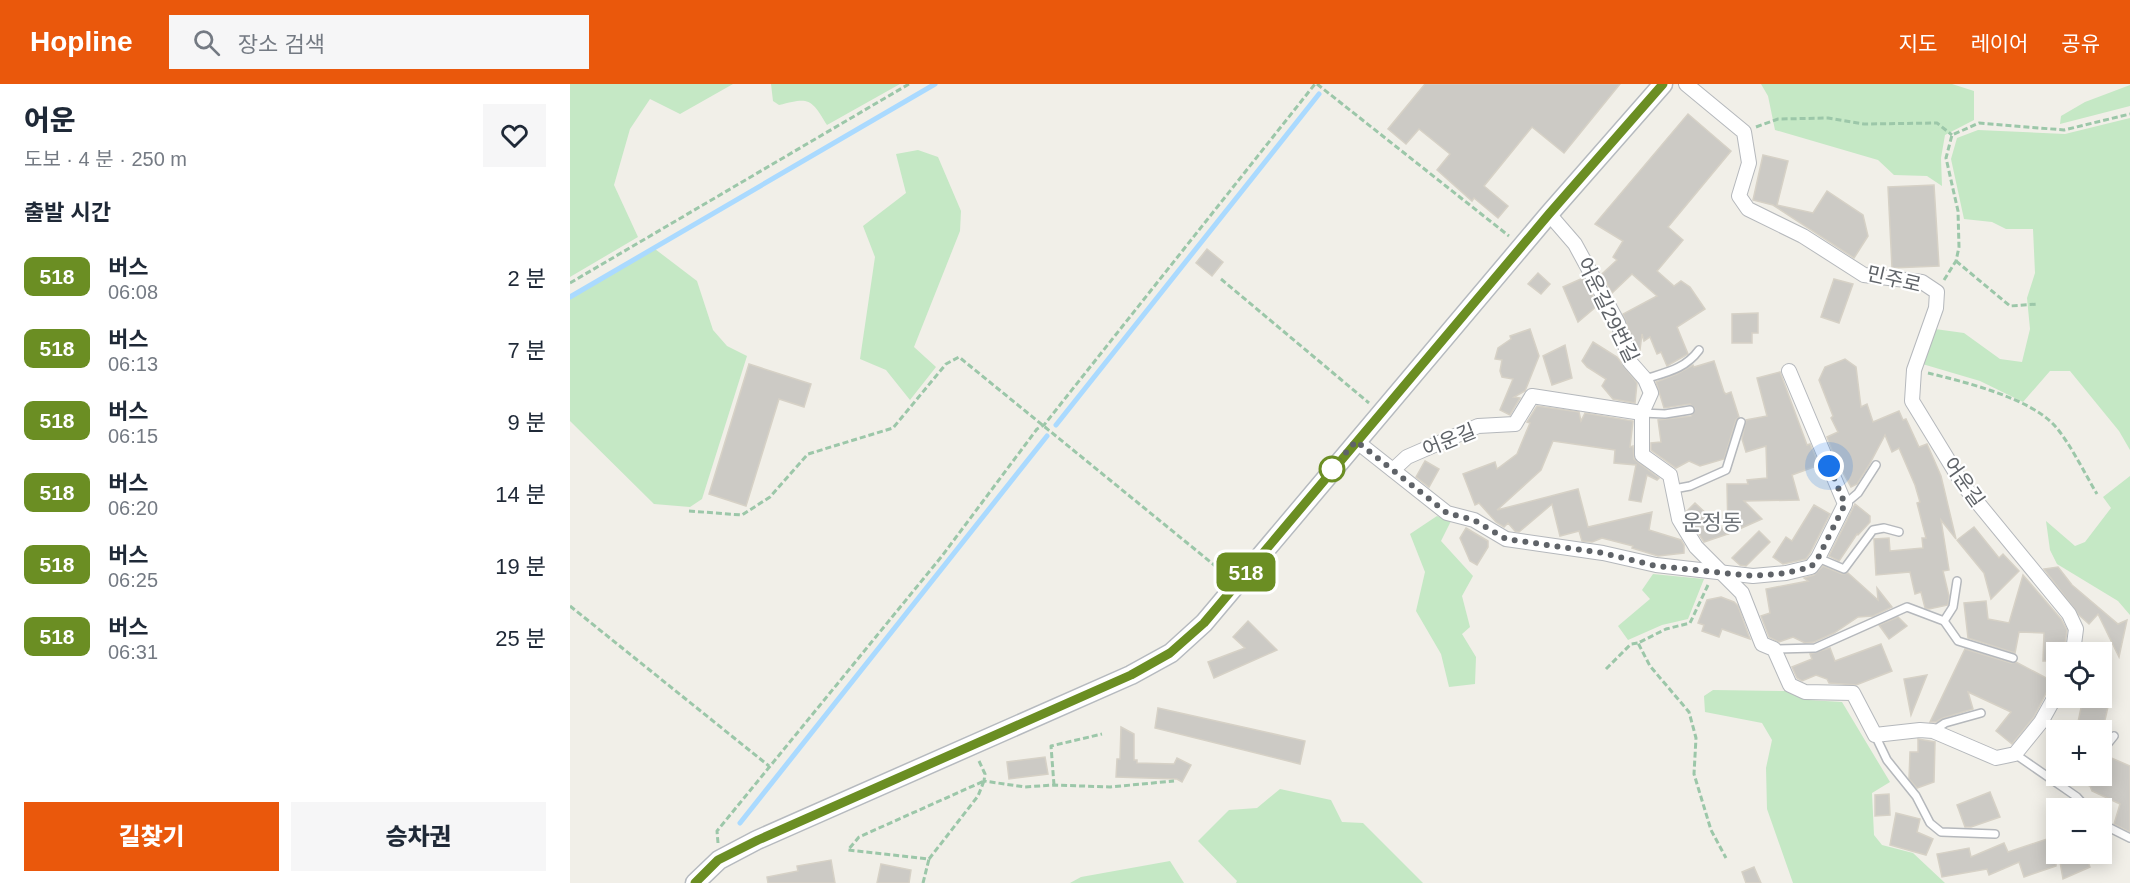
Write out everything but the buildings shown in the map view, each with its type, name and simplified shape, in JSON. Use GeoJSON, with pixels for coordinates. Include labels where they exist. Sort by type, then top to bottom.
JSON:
{"type":"FeatureCollection","features":[{"type":"Feature","properties":{"kind":"main road"},"geometry":{"type":"LineString","coordinates":[[695,883],[718,860],[758,840],[1131,675],[1170,653],[1204,623],[1549,214],[1663,84]]}},
{"type":"Feature","properties":{"kind":"street"},"geometry":{"type":"LineString","coordinates":[[1686,84],[1744,132]]}},
{"type":"Feature","properties":{"kind":"street","name":"민주로"},"geometry":{"type":"LineString","coordinates":[[1744,132],[1749,163],[1739,196],[1748,209],[1803,236],[1864,275],[1922,282],[1937,292]]}},
{"type":"Feature","properties":{"kind":"street","name":"어운길29번길"},"geometry":{"type":"LineString","coordinates":[[1549,214],[1575,244],[1618,323],[1630,362],[1645,379],[1651,393],[1642,413],[1642,454],[1670,475],[1679,519],[1696,548],[1724,573]]}},
{"type":"Feature","properties":{"kind":"street","name":"어운길"},"geometry":{"type":"LineString","coordinates":[[1937,292],[1936,309],[1914,370],[1912,401],[1964,486],[2069,614],[2076,629],[2074,642]]}},
{"type":"Feature","properties":{"kind":"street"},"geometry":{"type":"LineString","coordinates":[[1356,441],[1447,513],[1474,520],[1506,539],[1603,553],[1656,566],[1753,576],[1786,573],[1811,567],[1818,558],[1845,504],[1790,371]]}},
{"type":"Feature","properties":{"kind":"street","name":"어운길"},"geometry":{"type":"LineString","coordinates":[[1393,470],[1407,457],[1479,426],[1515,424],[1532,396],[1642,413]]}},
{"type":"Feature","properties":{"kind":"street"},"geometry":{"type":"LineString","coordinates":[[1724,573],[1742,593],[1762,644],[1774,649],[1790,685],[1805,692],[1853,693],[1875,735],[1920,730],[1933,731],[1996,758],[2015,754],[2042,722],[2049,708]]}},
{"type":"Feature","properties":{"kind":"lane","name":"어운길29번길"},"geometry":{"type":"LineString","coordinates":[[1645,379],[1678,369],[1691,361],[1699,350]]}},
{"type":"Feature","properties":{"kind":"lane"},"geometry":{"type":"LineString","coordinates":[[1642,413],[1665,414],[1690,410]]}},
{"type":"Feature","properties":{"kind":"lane"},"geometry":{"type":"LineString","coordinates":[[1674,489],[1690,486],[1726,470],[1741,422]]}},
{"type":"Feature","properties":{"kind":"lane"},"geometry":{"type":"LineString","coordinates":[[1845,504],[1858,493],[1876,465]]}},
{"type":"Feature","properties":{"kind":"lane"},"geometry":{"type":"LineString","coordinates":[[1818,558],[1844,569],[1873,531],[1884,528],[1899,532]]}},
{"type":"Feature","properties":{"kind":"lane"},"geometry":{"type":"LineString","coordinates":[[1944,621],[1953,607],[1957,581]]}},
{"type":"Feature","properties":{"kind":"lane"},"geometry":{"type":"LineString","coordinates":[[1774,649],[1815,648],[1906,607],[1944,621],[1958,641],[2013,658]]}},
{"type":"Feature","properties":{"kind":"lane"},"geometry":{"type":"LineString","coordinates":[[1933,731],[1945,723],[1980,712]]}},
{"type":"Feature","properties":{"kind":"lane"},"geometry":{"type":"LineString","coordinates":[[2042,722],[2046,723]]}},
{"type":"Feature","properties":{"kind":"lane"},"geometry":{"type":"LineString","coordinates":[[1875,735],[1887,760],[1916,796],[1930,823],[1941,832],[1995,834]]}},
{"type":"Feature","properties":{"kind":"lane"},"geometry":{"type":"LineString","coordinates":[[2015,754],[2078,798]]}},
{"type":"Feature","properties":{"kind":"lane"},"geometry":{"type":"LineString","coordinates":[[2112,830],[2130,838]]}},
{"type":"Feature","properties":{"kind":"path"},"geometry":{"type":"LineString","coordinates":[[570,283],[909,84]]}},
{"type":"Feature","properties":{"kind":"path"},"geometry":{"type":"LineString","coordinates":[[718,860],[717,831],[942,556],[1037,429],[1044,425],[1316,84],[1522,246]]}},
{"type":"Feature","properties":{"kind":"path"},"geometry":{"type":"LineString","coordinates":[[1744,132],[1778,119],[1828,117],[1864,124],[1937,123],[1952,135],[1979,123],[2064,130],[2130,114]]}},
{"type":"Feature","properties":{"kind":"path","name":"민주로"},"geometry":{"type":"LineString","coordinates":[[1937,292],[1956,261],[1959,246],[1958,211],[1946,158],[1952,135]]}},
{"type":"Feature","properties":{"kind":"path"},"geometry":{"type":"LineString","coordinates":[[1956,261],[2010,306],[2038,304]]}},
{"type":"Feature","properties":{"kind":"path"},"geometry":{"type":"LineString","coordinates":[[1221,279],[1380,413]]}},
{"type":"Feature","properties":{"kind":"path"},"geometry":{"type":"LineString","coordinates":[[689,511],[742,515],[770,497],[808,454],[892,428],[946,364],[959,357],[1201,552],[1236,584]]}},
{"type":"Feature","properties":{"kind":"path"},"geometry":{"type":"LineString","coordinates":[[1914,370],[1977,386],[2035,410],[2055,426],[2097,494]]}},
{"type":"Feature","properties":{"kind":"path"},"geometry":{"type":"LineString","coordinates":[[1606,669],[1631,644],[1638,643],[1666,629],[1690,623],[1706,587],[1724,573]]}},
{"type":"Feature","properties":{"kind":"path"},"geometry":{"type":"LineString","coordinates":[[570,606],[770,766]]}},
{"type":"Feature","properties":{"kind":"path"},"geometry":{"type":"LineString","coordinates":[[1638,643],[1650,666],[1689,712],[1696,738],[1694,774],[1711,830],[1726,858]]}},
{"type":"Feature","properties":{"kind":"path"},"geometry":{"type":"LineString","coordinates":[[1054,785],[1050,746],[1102,734]]}},
{"type":"Feature","properties":{"kind":"path"},"geometry":{"type":"LineString","coordinates":[[923,883],[929,859],[978,796],[984,781],[985,774],[972,745]]}},
{"type":"Feature","properties":{"kind":"path"},"geometry":{"type":"LineString","coordinates":[[929,859],[848,850],[859,837],[984,781],[1025,787],[1110,786],[1174,781]]}},
{"type":"Feature","properties":{"kind":"green space"},"geometry":{"type":"Polygon","coordinates":[[[570,84],[733,84],[680,114],[650,99],[630,129],[614,185],[638,237],[570,277],[570,84]]]}},
{"type":"Feature","properties":{"kind":"green space"},"geometry":{"type":"Polygon","coordinates":[[[771,84],[900,84],[827,125],[817,109],[808,102],[797,101],[779,105],[773,101],[771,84]]]}},
{"type":"Feature","properties":{"kind":"green space"},"geometry":{"type":"Polygon","coordinates":[[[1761,84],[1952,84],[1974,91],[1974,120],[1945,135],[1941,158],[1942,186],[1927,176],[1894,175],[1878,160],[1775,130],[1768,96],[1761,84]]]}},
{"type":"Feature","properties":{"kind":"green space"},"geometry":{"type":"Polygon","coordinates":[[[2130,85],[2130,106],[2060,124],[2061,116],[2085,102],[2130,85]]]}},
{"type":"Feature","properties":{"kind":"green space"},"geometry":{"type":"Polygon","coordinates":[[[2130,118],[2130,450],[2119,431],[2070,371],[2050,371],[2023,402],[1980,381],[1919,363],[1935,329],[1964,333],[2000,359],[2022,362],[2030,329],[2027,298],[2035,273],[2033,229],[2006,229],[1992,222],[1964,219],[1951,159],[1957,138],[1978,130],[2065,134],[2130,118]]]}},
{"type":"Feature","properties":{"kind":"green space"},"geometry":{"type":"Polygon","coordinates":[[[918,150],[938,157],[961,211],[960,231],[914,347],[936,367],[910,400],[886,370],[860,359],[875,257],[863,226],[906,193],[896,154],[918,150]]]}},
{"type":"Feature","properties":{"kind":"green space"},"geometry":{"type":"Polygon","coordinates":[[[655,249],[697,281],[713,330],[727,346],[747,356],[702,499],[690,507],[654,504],[570,421],[570,299],[655,249]]]}},
{"type":"Feature","properties":{"kind":"green space"},"geometry":{"type":"Polygon","coordinates":[[[2130,476],[2130,615],[2118,601],[2057,564],[2050,550],[2046,521],[2075,546],[2085,542],[2111,508],[2103,497],[2130,476]]]}},
{"type":"Feature","properties":{"kind":"green space"},"geometry":{"type":"Polygon","coordinates":[[[1437,516],[1451,521],[1441,541],[1473,576],[1462,596],[1470,627],[1462,634],[1476,657],[1475,684],[1449,687],[1441,654],[1416,611],[1425,572],[1410,534],[1437,516]]]}},
{"type":"Feature","properties":{"kind":"green space"},"geometry":{"type":"Polygon","coordinates":[[[1653,574],[1704,579],[1688,619],[1662,625],[1628,640],[1618,626],[1650,599],[1642,590],[1653,574]]]}},
{"type":"Feature","properties":{"kind":"green space"},"geometry":{"type":"Polygon","coordinates":[[[1713,690],[1787,691],[1809,700],[1842,702],[1890,782],[1872,793],[1874,835],[1882,845],[1913,853],[1945,883],[1793,883],[1767,809],[1766,768],[1772,740],[1762,723],[1705,712],[1704,696],[1713,690]]]}},
{"type":"Feature","properties":{"kind":"green space"},"geometry":{"type":"Polygon","coordinates":[[[1280,789],[1331,800],[1342,822],[1363,823],[1423,883],[1236,883],[1237,881],[1198,841],[1229,810],[1257,808],[1280,789]]]}},
{"type":"Feature","properties":{"kind":"green space"},"geometry":{"type":"Polygon","coordinates":[[[1170,861],[1184,883],[1070,883],[1081,877],[1170,861]]]}},
{"type":"Feature","properties":{"kind":"waterway"},"geometry":{"type":"LineString","coordinates":[[570,297],[935,84]]}},
{"type":"Feature","properties":{"kind":"waterway"},"geometry":{"type":"LineString","coordinates":[[1056,425],[1319,94]]}},
{"type":"Feature","properties":{"kind":"waterway"},"geometry":{"type":"LineString","coordinates":[[740,823],[1047,436]]}},
{"type":"Feature","properties":{"kind":"bus line","name":"518"},"geometry":{"type":"LineString","coordinates":[[695,883],[718,860],[758,840],[1131,675],[1170,653],[1204,623],[1549,214],[1663,84]]}},
{"type":"Feature","properties":{"kind":"district","name":"운정동"},"geometry":{"type":"Point","coordinates":[1712,522]}},
{"type":"Feature","properties":{"kind":"route"},"geometry":{"type":"LineString","coordinates":[[1332,469],[1356,441],[1447,513],[1474,520],[1506,539],[1603,553],[1656,566],[1753,576],[1786,573],[1811,567],[1818,558],[1845,504],[1829,466]]}}]}
